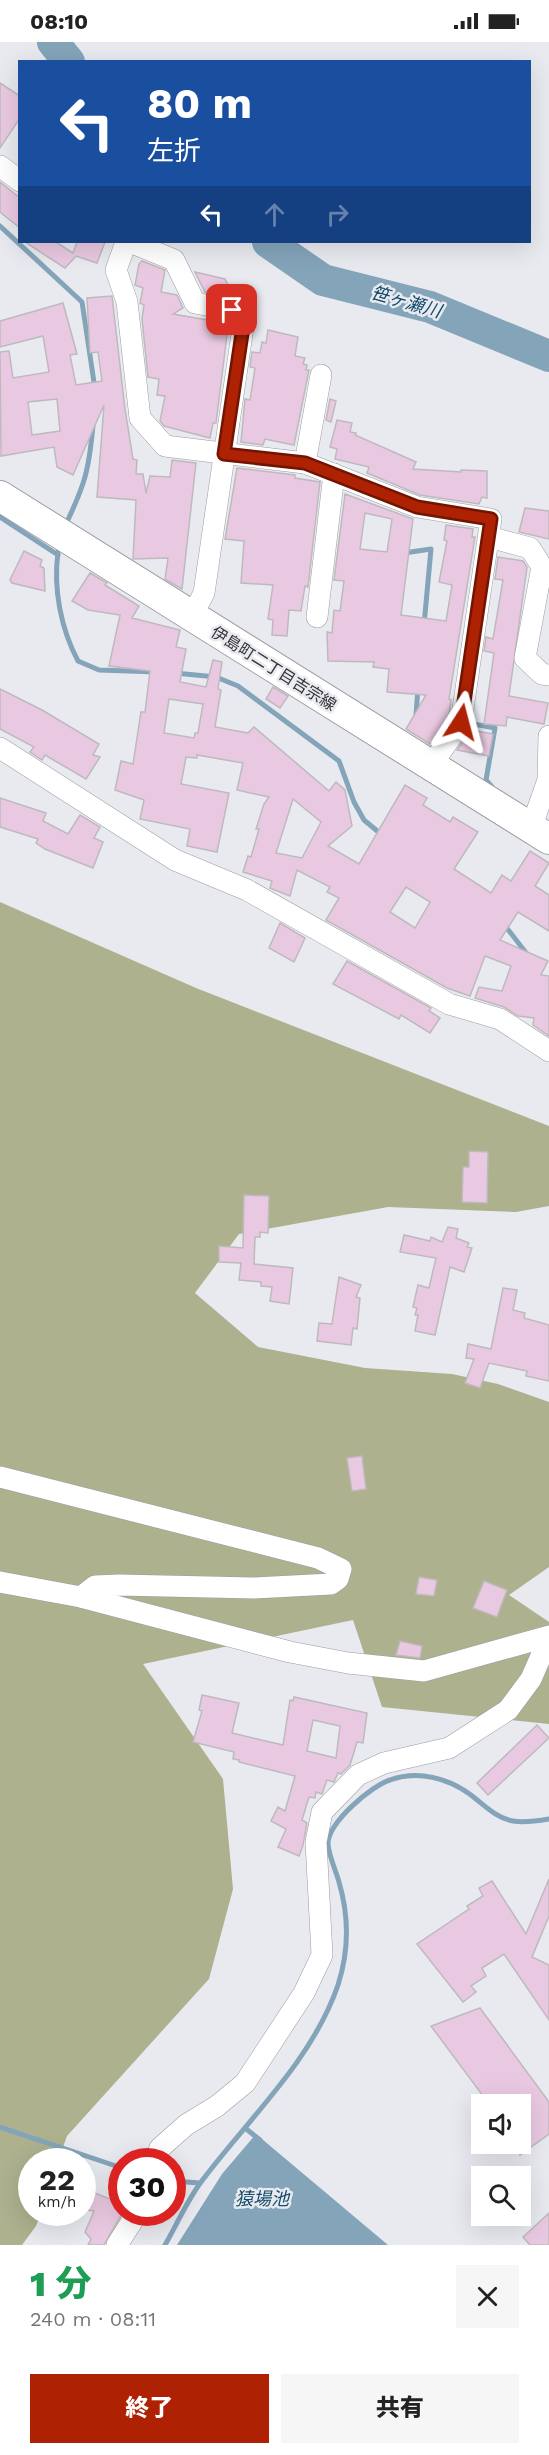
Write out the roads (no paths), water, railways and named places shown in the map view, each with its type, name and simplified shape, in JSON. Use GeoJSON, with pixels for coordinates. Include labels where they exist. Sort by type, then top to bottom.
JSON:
{"type":"FeatureCollection","features":[{"type":"Feature","properties":{"kind":"street"},"geometry":{"type":"LineString","coordinates":[[0,166],[18,180]]}},
{"type":"Feature","properties":{"kind":"street"},"geometry":{"type":"LineString","coordinates":[[128,243],[116,270],[127,302],[140,418],[165,446],[305,463],[417,507],[491,519],[461,722],[431,766]]}},
{"type":"Feature","properties":{"kind":"street"},"geometry":{"type":"LineString","coordinates":[[131,243],[174,260],[195,303],[232,310],[243,327],[204,593],[192,616]]}},
{"type":"Feature","properties":{"kind":"street"},"geometry":{"type":"LineString","coordinates":[[305,463],[321,375]]}},
{"type":"Feature","properties":{"kind":"street"},"geometry":{"type":"LineString","coordinates":[[317,617],[334,474]]}},
{"type":"Feature","properties":{"kind":"street","name":"伊島町二丁目吉宗線"},"geometry":{"type":"LineString","coordinates":[[0,496],[540,834]]}},
{"type":"Feature","properties":{"kind":"street"},"geometry":{"type":"LineString","coordinates":[[489,537],[530,548],[542,567],[525,658],[542,674],[549,675]]}},
{"type":"Feature","properties":{"kind":"street"},"geometry":{"type":"LineString","coordinates":[[540,834],[548,780],[549,736]]}},
{"type":"Feature","properties":{"kind":"street"},"geometry":{"type":"LineString","coordinates":[[0,748],[175,860],[248,890],[449,1004],[500,1019],[549,1051]]}},
{"type":"Feature","properties":{"kind":"street"},"geometry":{"type":"LineString","coordinates":[[0,1477],[318,1558],[341,1569],[338,1579],[331,1584],[255,1588],[95,1586],[81,1596]]}},
{"type":"Feature","properties":{"kind":"street"},"geometry":{"type":"LineString","coordinates":[[0,1582],[81,1596],[290,1652],[348,1664],[424,1671],[549,1637]]}},
{"type":"Feature","properties":{"kind":"street"},"geometry":{"type":"LineString","coordinates":[[160,2148],[245,2083],[304,1993],[322,1954],[316,1842],[322,1812],[357,1776],[384,1763],[449,1748],[508,1710],[531,1680],[549,1637]]}},
{"type":"Feature","properties":{"kind":"street"},"geometry":{"type":"LineString","coordinates":[[117,2245],[129,2226]]}},
{"type":"Feature","properties":{"kind":"water","name":"猿場池"},"geometry":{"type":"Polygon","coordinates":[[[256,2134],[388,2245],[177,2245],[222,2174],[256,2134]]]}},
{"type":"Feature","properties":{"kind":"waterway","name":"笹ヶ瀬川"},"geometry":{"type":"LineString","coordinates":[[53,42],[67,60]]}},
{"type":"Feature","properties":{"kind":"waterway"},"geometry":{"type":"LineString","coordinates":[[0,226],[18,243]]}},
{"type":"Feature","properties":{"kind":"waterway"},"geometry":{"type":"LineString","coordinates":[[18,243],[82,302],[95,389]]}},
{"type":"Feature","properties":{"kind":"waterway","name":"笹ヶ瀬川"},"geometry":{"type":"LineString","coordinates":[[269,243],[323,280],[430,307],[549,356]]}},
{"type":"Feature","properties":{"kind":"waterway"},"geometry":{"type":"LineString","coordinates":[[66,524],[85,476],[93,425]]}},
{"type":"Feature","properties":{"kind":"waterway"},"geometry":{"type":"LineString","coordinates":[[0,517],[58,555]]}},
{"type":"Feature","properties":{"kind":"waterway"},"geometry":{"type":"LineString","coordinates":[[404,553],[431,549],[424,625]]}},
{"type":"Feature","properties":{"kind":"waterway"},"geometry":{"type":"LineString","coordinates":[[58,552],[57,580],[60,608],[67,636],[78,661],[99,670],[157,672]]}},
{"type":"Feature","properties":{"kind":"waterway"},"geometry":{"type":"LineString","coordinates":[[175,673],[216,677],[238,686],[339,761],[354,802],[364,820],[382,835]]}},
{"type":"Feature","properties":{"kind":"waterway"},"geometry":{"type":"LineString","coordinates":[[418,688],[416,715],[419,715]]}},
{"type":"Feature","properties":{"kind":"waterway"},"geometry":{"type":"LineString","coordinates":[[468,723],[495,728],[486,780],[492,787]]}},
{"type":"Feature","properties":{"kind":"waterway"},"geometry":{"type":"LineString","coordinates":[[503,923],[530,958]]}},
{"type":"Feature","properties":{"kind":"waterway"},"geometry":{"type":"LineString","coordinates":[[165,2245],[201,2182],[296,2064],[327,2013],[342,1972],[346,1946],[345,1908],[328,1843],[335,1825],[343,1815],[372,1789],[390,1780],[422,1776],[453,1784],[507,1819],[518,1822],[549,1819]]}},
{"type":"Feature","properties":{"kind":"waterway"},"geometry":{"type":"LineString","coordinates":[[0,2127],[108,2163]]}},
{"type":"Feature","properties":{"kind":"waterway"},"geometry":{"type":"LineString","coordinates":[[245,2128],[260,2140]]}},
{"type":"Feature","properties":{"kind":"waterway"},"geometry":{"type":"LineString","coordinates":[[186,2182],[200,2183]]}}]}
